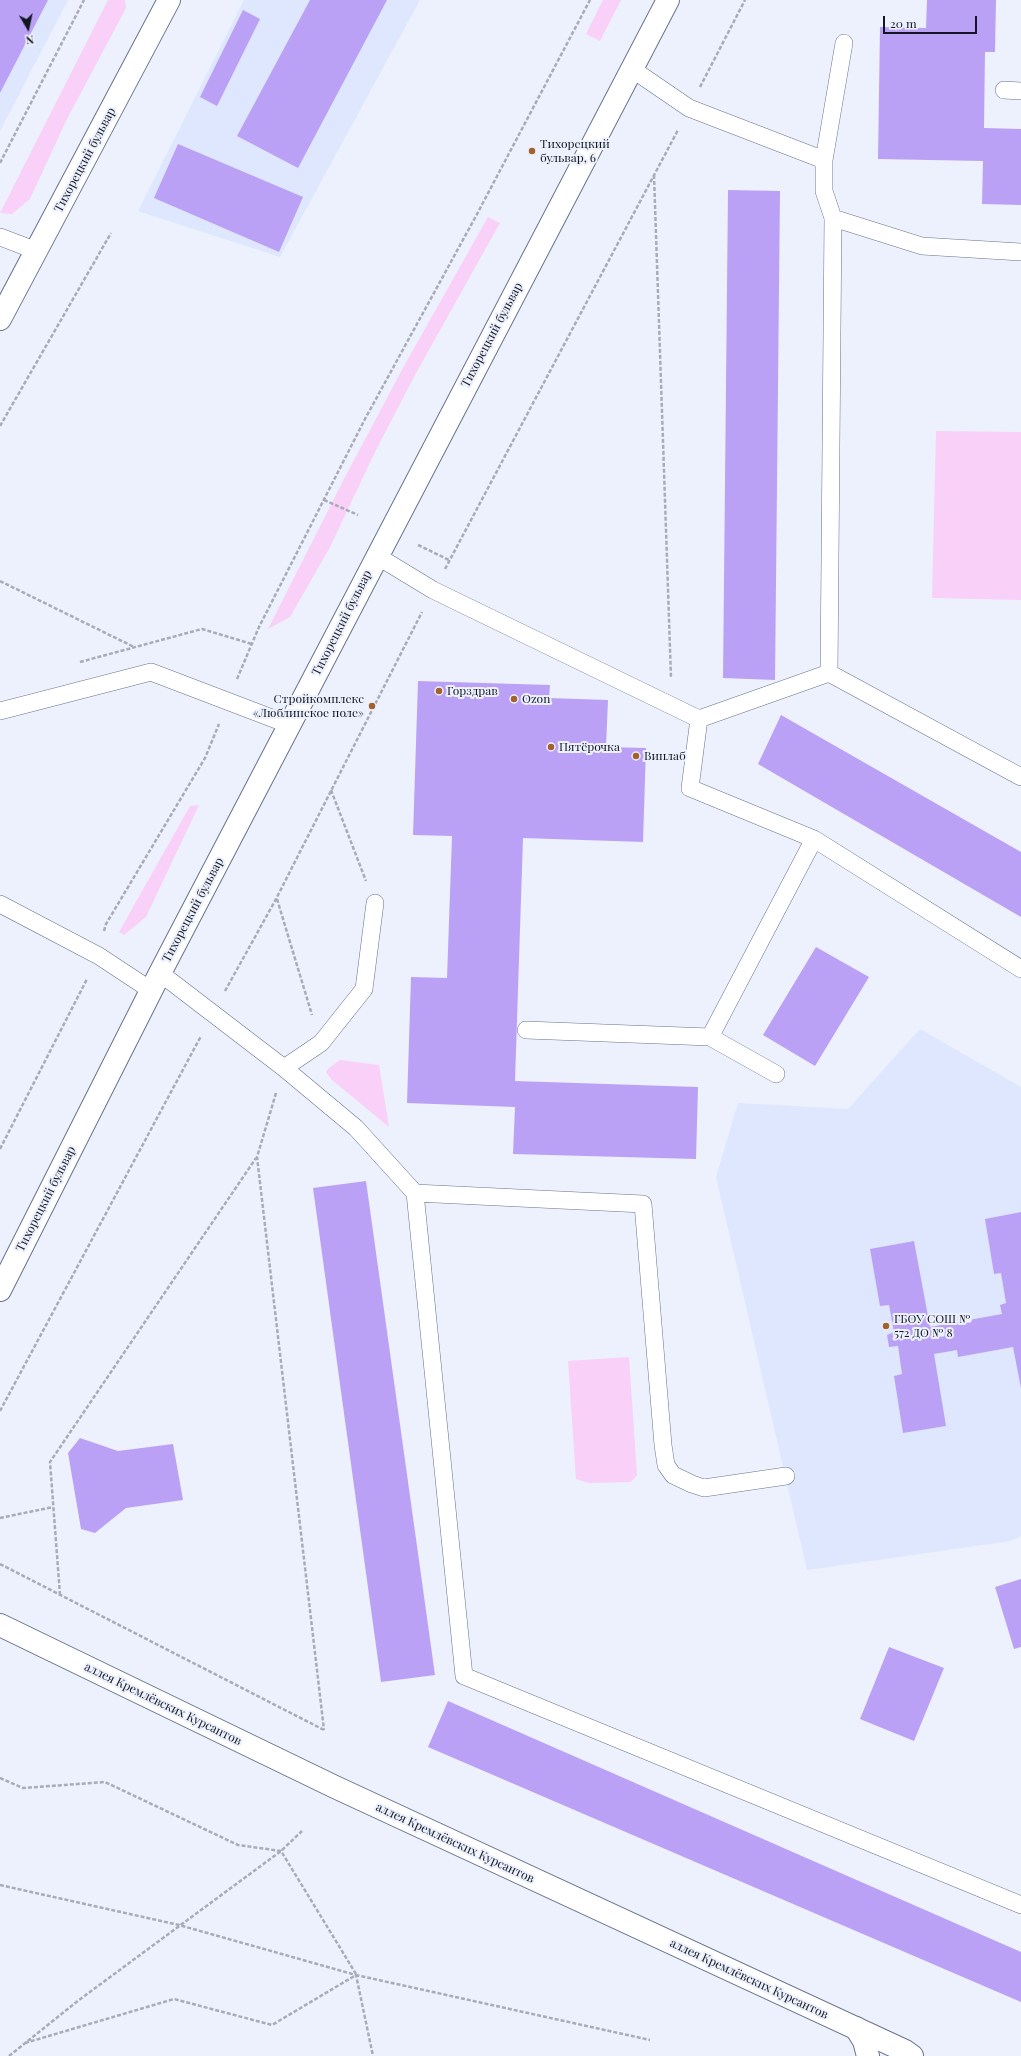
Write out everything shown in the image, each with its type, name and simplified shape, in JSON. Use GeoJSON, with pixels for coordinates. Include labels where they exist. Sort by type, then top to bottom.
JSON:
{"type":"FeatureCollection","features":[{"type":"Feature","properties":{"kind":"street","name":"Тихорецкий бульвар"},"geometry":{"type":"LineString","coordinates":[[1,314],[37,251],[169,0]]}},
{"type":"Feature","properties":{"kind":"street","name":"Тихорецкий бульвар"},"geometry":{"type":"LineString","coordinates":[[0,1290],[156,982],[668,0]]}},
{"type":"Feature","properties":{"kind":"street","name":"аллея Кремлёвских Курсантов"},"geometry":{"type":"LineString","coordinates":[[0,1625],[329,1784],[911,2054]]}},
{"type":"Feature","properties":{"kind":"street"},"geometry":{"type":"LineString","coordinates":[[856,2028],[864,2041],[868,2056]]}},
{"type":"Feature","properties":{"kind":"lane"},"geometry":{"type":"LineString","coordinates":[[829,673],[833,218],[824,191],[824,160],[844,43]]}},
{"type":"Feature","properties":{"kind":"lane"},"geometry":{"type":"LineString","coordinates":[[632,69],[689,108],[824,160]]}},
{"type":"Feature","properties":{"kind":"lane"},"geometry":{"type":"LineString","coordinates":[[1004,90],[1021,91]]}},
{"type":"Feature","properties":{"kind":"lane"},"geometry":{"type":"LineString","coordinates":[[833,218],[922,246],[1021,252]]}},
{"type":"Feature","properties":{"kind":"lane"},"geometry":{"type":"LineString","coordinates":[[0,237],[37,251]]}},
{"type":"Feature","properties":{"kind":"lane"},"geometry":{"type":"LineString","coordinates":[[377,556],[433,590],[699,719],[829,673],[1021,777]]}},
{"type":"Feature","properties":{"kind":"lane"},"geometry":{"type":"LineString","coordinates":[[0,711],[151,672],[290,725]]}},
{"type":"Feature","properties":{"kind":"lane"},"geometry":{"type":"LineString","coordinates":[[699,719],[690,788],[814,839],[1021,969]]}},
{"type":"Feature","properties":{"kind":"lane"},"geometry":{"type":"LineString","coordinates":[[710,1037],[814,839]]}},
{"type":"Feature","properties":{"kind":"lane"},"geometry":{"type":"LineString","coordinates":[[284,1068],[322,1044],[364,989],[375,903]]}},
{"type":"Feature","properties":{"kind":"lane"},"geometry":{"type":"LineString","coordinates":[[0,904],[99,956],[156,982],[213,1013],[284,1068],[356,1128],[415,1193],[464,1676],[1021,1906]]}},
{"type":"Feature","properties":{"kind":"lane"},"geometry":{"type":"LineString","coordinates":[[526,1030],[710,1037],[776,1074]]}},
{"type":"Feature","properties":{"kind":"lane"},"geometry":{"type":"LineString","coordinates":[[415,1193],[643,1204],[663,1445],[666,1465],[673,1475],[704,1488],[786,1476]]}},
{"type":"Feature","properties":{"kind":"path"},"geometry":{"type":"LineString","coordinates":[[0,163],[84,0]]}},
{"type":"Feature","properties":{"kind":"path"},"geometry":{"type":"LineString","coordinates":[[0,1150],[99,956],[106,924],[206,758],[259,627],[365,419],[476,216],[590,0]]}},
{"type":"Feature","properties":{"kind":"path"},"geometry":{"type":"LineString","coordinates":[[0,1411],[276,898],[433,590],[654,175],[745,0]]}},
{"type":"Feature","properties":{"kind":"path"},"geometry":{"type":"LineString","coordinates":[[654,175],[672,706]]}},
{"type":"Feature","properties":{"kind":"path"},"geometry":{"type":"LineString","coordinates":[[0,426],[111,233]]}},
{"type":"Feature","properties":{"kind":"path"},"geometry":{"type":"LineString","coordinates":[[324,500],[358,515]]}},
{"type":"Feature","properties":{"kind":"path"},"geometry":{"type":"LineString","coordinates":[[418,544],[449,560]]}},
{"type":"Feature","properties":{"kind":"path"},"geometry":{"type":"LineString","coordinates":[[0,580],[134,648]]}},
{"type":"Feature","properties":{"kind":"path"},"geometry":{"type":"LineString","coordinates":[[330,790],[375,903]]}},
{"type":"Feature","properties":{"kind":"path"},"geometry":{"type":"LineString","coordinates":[[276,898],[322,1044]]}},
{"type":"Feature","properties":{"kind":"path"},"geometry":{"type":"LineString","coordinates":[[60,1596],[50,1462],[256,1157],[284,1068]]}},
{"type":"Feature","properties":{"kind":"path"},"geometry":{"type":"LineString","coordinates":[[0,1564],[324,1730],[256,1157]]}},
{"type":"Feature","properties":{"kind":"path"},"geometry":{"type":"LineString","coordinates":[[0,1518],[53,1507]]}},
{"type":"Feature","properties":{"kind":"path"},"geometry":{"type":"LineString","coordinates":[[0,1778],[23,1788],[104,1782],[238,1845],[281,1851]]}},
{"type":"Feature","properties":{"kind":"path"},"geometry":{"type":"LineString","coordinates":[[9,2056],[179,1925],[281,1851],[302,1831]]}},
{"type":"Feature","properties":{"kind":"path"},"geometry":{"type":"LineString","coordinates":[[281,1851],[356,1975],[372,2056]]}},
{"type":"Feature","properties":{"kind":"path"},"geometry":{"type":"LineString","coordinates":[[0,1886],[179,1925],[356,1975],[650,2040]]}},
{"type":"Feature","properties":{"kind":"path"},"geometry":{"type":"LineString","coordinates":[[25,2043],[174,1999],[272,2025],[356,1975]]}},
{"type":"Feature","properties":{"kind":"shaded area"},"geometry":{"type":"Polygon","coordinates":[[[0,0],[68,0],[0,131],[0,0]]]}},
{"type":"Feature","properties":{"kind":"shaded area"},"geometry":{"type":"Polygon","coordinates":[[[108,0],[125,0],[126,8],[66,121],[30,199],[12,214],[0,213],[108,0]]]}},
{"type":"Feature","properties":{"kind":"shaded area"},"geometry":{"type":"Polygon","coordinates":[[[244,0],[420,0],[280,257],[138,211],[244,0]]]}},
{"type":"Feature","properties":{"kind":"shaded area"},"geometry":{"type":"Polygon","coordinates":[[[603,0],[621,0],[600,41],[586,34],[603,0]]]}},
{"type":"Feature","properties":{"kind":"shaded area"},"geometry":{"type":"Polygon","coordinates":[[[488,217],[500,223],[415,375],[376,450],[329,549],[290,617],[268,629],[346,475],[404,366],[488,217]]]}},
{"type":"Feature","properties":{"kind":"shaded area"},"geometry":{"type":"Polygon","coordinates":[[[936,431],[1021,432],[1021,600],[932,598],[936,431]]]}},
{"type":"Feature","properties":{"kind":"shaded area"},"geometry":{"type":"Polygon","coordinates":[[[199,805],[146,917],[124,935],[119,932],[190,806],[199,805]]]}},
{"type":"Feature","properties":{"kind":"shaded area","name":"ГБОУ СОШ № 572 ДО № 8"},"geometry":{"type":"Polygon","coordinates":[[[920,1029],[1021,1087],[1021,1536],[1010,1541],[807,1570],[716,1177],[738,1103],[848,1109],[920,1029]]]}},
{"type":"Feature","properties":{"kind":"shaded area"},"geometry":{"type":"Polygon","coordinates":[[[340,1060],[379,1065],[389,1127],[332,1080],[326,1072],[340,1060]]]}},
{"type":"Feature","properties":{"kind":"shaded area"},"geometry":{"type":"Polygon","coordinates":[[[629,1357],[637,1475],[631,1482],[589,1483],[576,1479],[568,1361],[629,1357]]]}},
{"type":"Feature","properties":{"kind":"building"},"geometry":{"type":"Polygon","coordinates":[[[0,0],[48,0],[0,93],[0,0]]]}},
{"type":"Feature","properties":{"kind":"building"},"geometry":{"type":"Polygon","coordinates":[[[310,0],[387,0],[298,168],[237,136],[310,0]]]}},
{"type":"Feature","properties":{"kind":"building"},"geometry":{"type":"Polygon","coordinates":[[[927,0],[996,0],[995,52],[985,52],[984,128],[1021,129],[1021,205],[982,204],[983,161],[878,159],[880,27],[926,28],[927,0]]]}},
{"type":"Feature","properties":{"kind":"building"},"geometry":{"type":"Polygon","coordinates":[[[243,10],[260,19],[217,106],[200,97],[243,10]]]}},
{"type":"Feature","properties":{"kind":"building"},"geometry":{"type":"Polygon","coordinates":[[[178,144],[303,197],[279,252],[154,198],[178,144]]]}},
{"type":"Feature","properties":{"kind":"building"},"geometry":{"type":"Polygon","coordinates":[[[728,190],[780,191],[775,680],[723,678],[728,190]]]}},
{"type":"Feature","properties":{"kind":"building"},"geometry":{"type":"Polygon","coordinates":[[[418,681],[550,685],[549,698],[608,700],[606,747],[646,748],[643,842],[523,838],[515,1081],[698,1087],[696,1159],[513,1154],[515,1107],[407,1103],[411,977],[447,978],[452,836],[413,835],[418,681]]]}},
{"type":"Feature","properties":{"kind":"building"},"geometry":{"type":"Polygon","coordinates":[[[781,715],[1021,852],[1021,917],[758,764],[781,715]]]}},
{"type":"Feature","properties":{"kind":"building"},"geometry":{"type":"Polygon","coordinates":[[[816,947],[869,977],[815,1066],[763,1035],[816,947]]]}},
{"type":"Feature","properties":{"kind":"building"},"geometry":{"type":"Polygon","coordinates":[[[366,1181],[435,1675],[381,1682],[313,1188],[366,1181]]]}},
{"type":"Feature","properties":{"kind":"building"},"geometry":{"type":"Polygon","coordinates":[[[1021,1212],[1021,1388],[1013,1347],[958,1357],[957,1350],[934,1354],[946,1426],[903,1433],[894,1376],[902,1374],[898,1346],[889,1347],[887,1335],[894,1332],[889,1305],[880,1306],[870,1249],[914,1241],[930,1327],[1002,1314],[1000,1305],[1006,1303],[1001,1273],[994,1274],[985,1219],[1021,1212]]]}},
{"type":"Feature","properties":{"kind":"building"},"geometry":{"type":"Polygon","coordinates":[[[80,1438],[118,1451],[173,1444],[183,1500],[126,1508],[95,1533],[81,1529],[68,1453],[80,1438]]]}},
{"type":"Feature","properties":{"kind":"building"},"geometry":{"type":"Polygon","coordinates":[[[1021,1579],[1021,1647],[1014,1649],[995,1587],[1021,1579]]]}},
{"type":"Feature","properties":{"kind":"building"},"geometry":{"type":"Polygon","coordinates":[[[889,1647],[944,1668],[914,1741],[860,1719],[889,1647]]]}},
{"type":"Feature","properties":{"kind":"building"},"geometry":{"type":"Polygon","coordinates":[[[448,1701],[1021,1952],[1021,2002],[428,1747],[448,1701]]]}},
{"type":"Feature","properties":{"kind":"place","name":"Тихорецкий бульвар, 6"},"geometry":{"type":"Point","coordinates":[532,151]}},
{"type":"Feature","properties":{"kind":"place","name":"Горздрав"},"geometry":{"type":"Point","coordinates":[439,691]}},
{"type":"Feature","properties":{"kind":"place","name":"Ozon"},"geometry":{"type":"Point","coordinates":[514,699]}},
{"type":"Feature","properties":{"kind":"place","name":"Стройкомплекс «Люблинское поле»"},"geometry":{"type":"Point","coordinates":[372,706]}},
{"type":"Feature","properties":{"kind":"place","name":"Пятёрочка"},"geometry":{"type":"Point","coordinates":[551,747]}},
{"type":"Feature","properties":{"kind":"place","name":"Винлаб"},"geometry":{"type":"Point","coordinates":[636,756]}},
{"type":"Feature","properties":{"kind":"place","name":"ГБОУ СОШ № 572 ДО № 8"},"geometry":{"type":"Point","coordinates":[886,1326]}}]}
